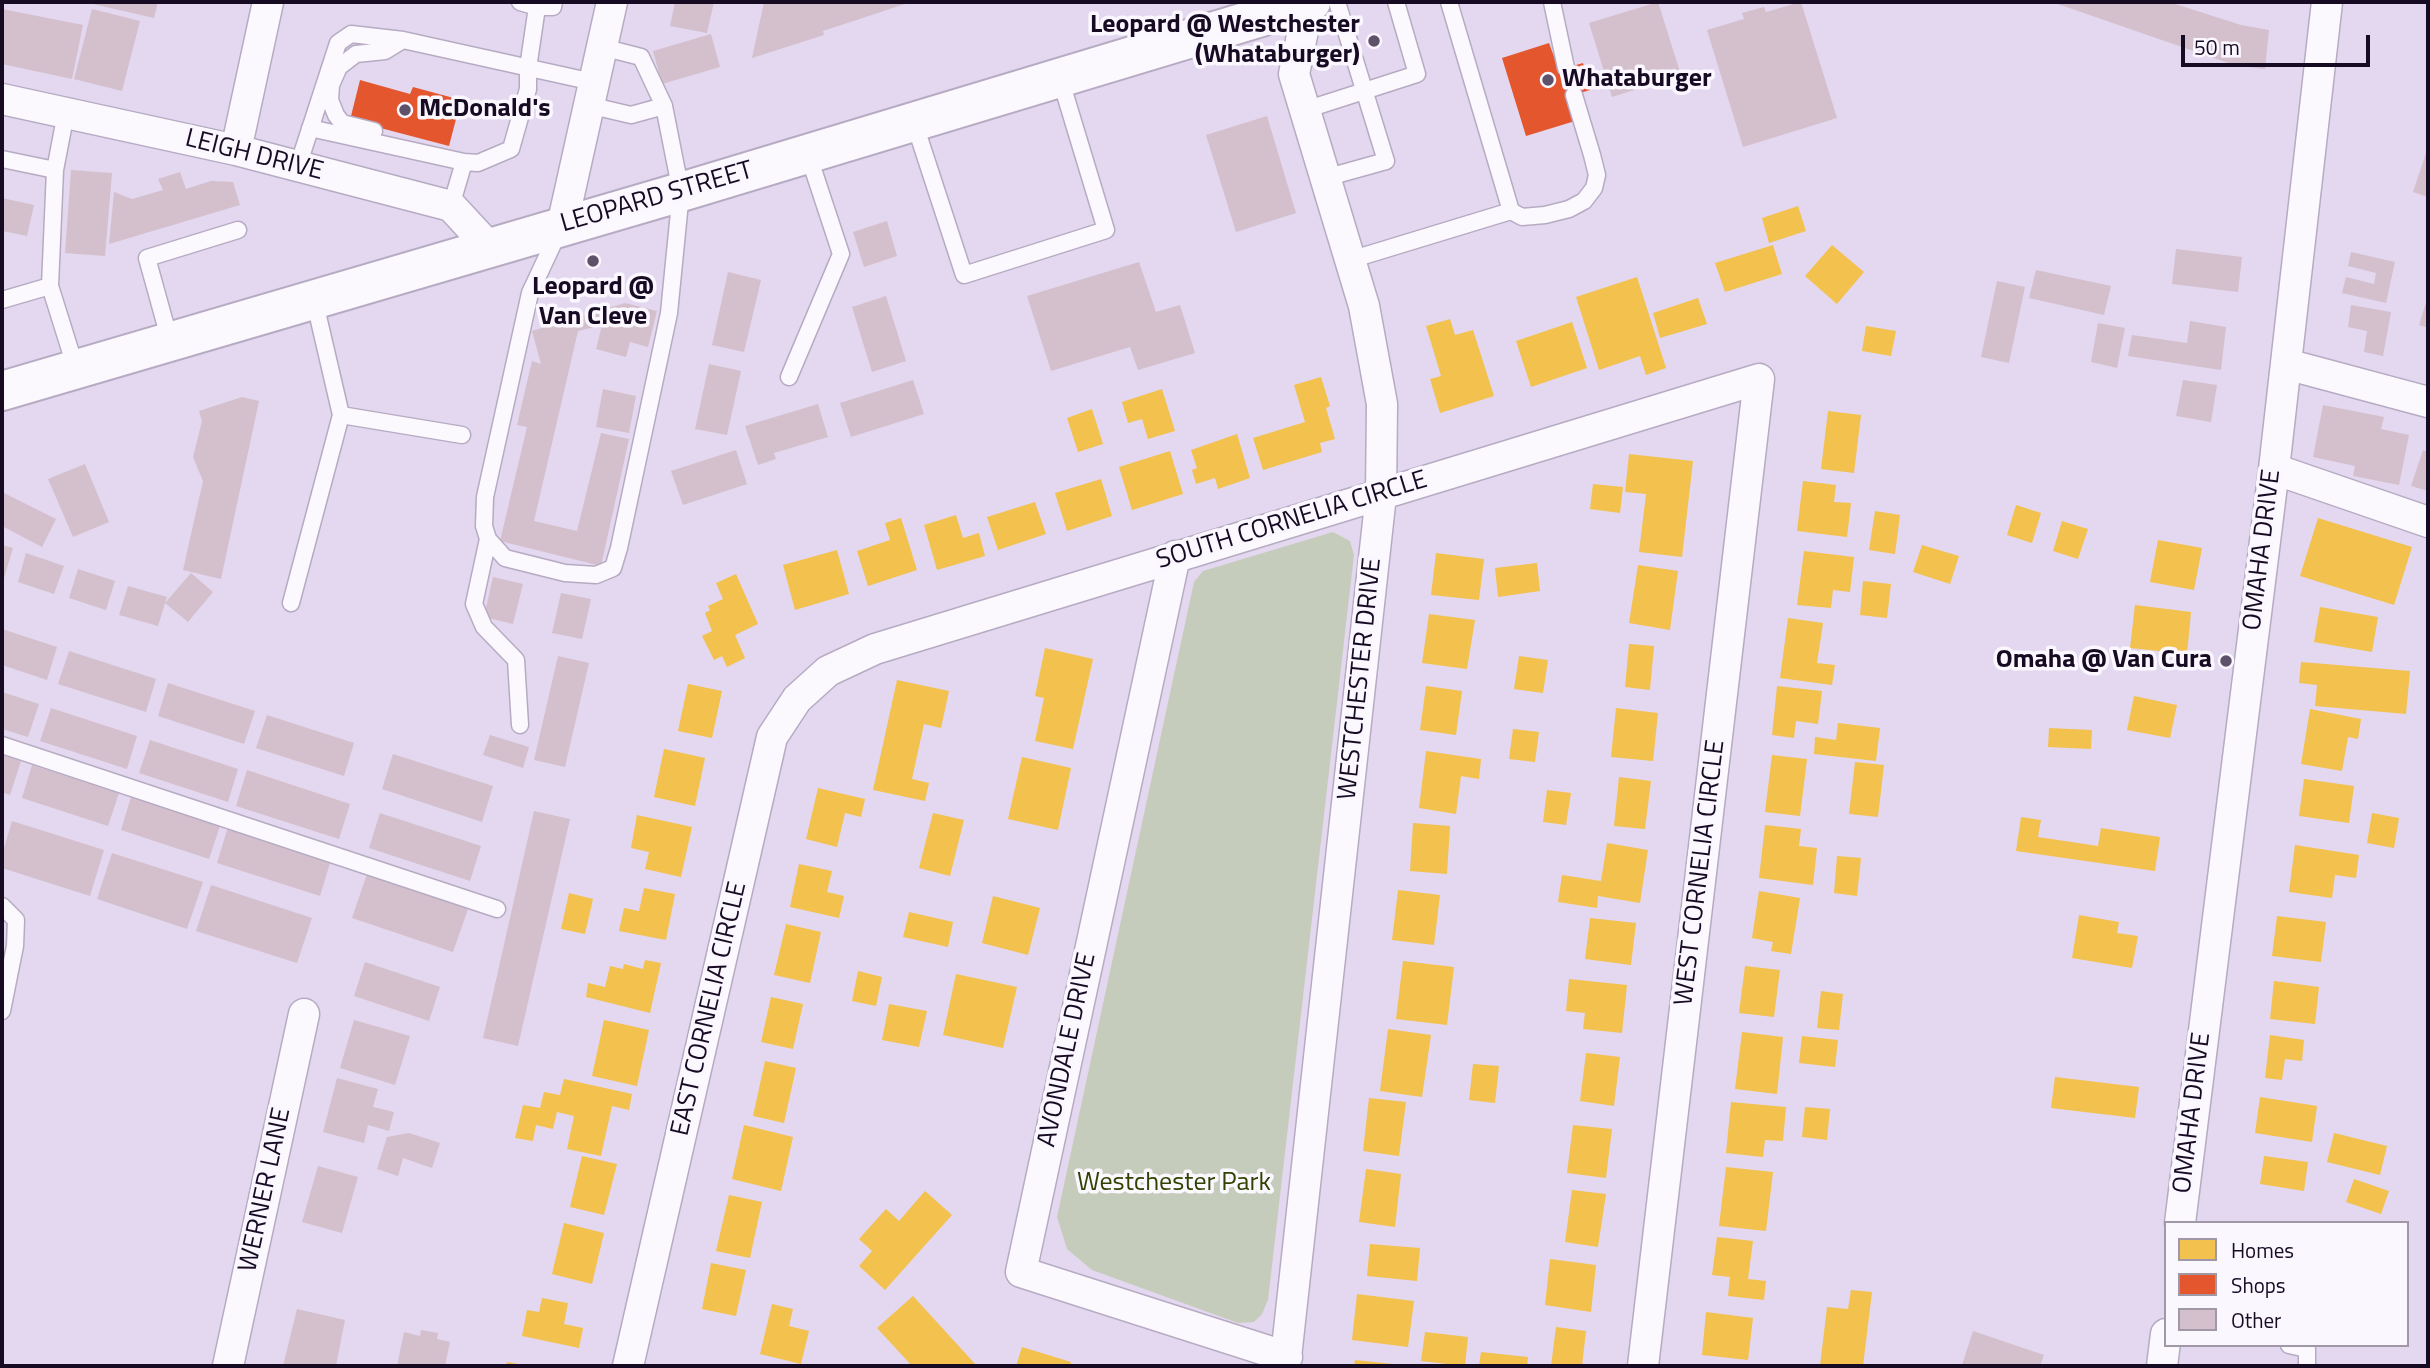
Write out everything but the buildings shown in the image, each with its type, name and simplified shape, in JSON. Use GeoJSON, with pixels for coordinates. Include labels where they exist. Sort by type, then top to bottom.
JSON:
{"type":"FeatureCollection","features":[{"type":"Feature","properties":{"kind":"main road","name":"LEOPARD STREET"},"geometry":{"type":"LineString","coordinates":[[2,391],[681,192],[1310,2]]}},
{"type":"Feature","properties":{"kind":"street"},"geometry":{"type":"LineString","coordinates":[[236,150],[268,2]]}},
{"type":"Feature","properties":{"kind":"street"},"geometry":{"type":"LineString","coordinates":[[562,226],[612,2]]}},
{"type":"Feature","properties":{"kind":"street","name":"WESTCHESTER DRIVE"},"geometry":{"type":"LineString","coordinates":[[1286,1362],[1381,495],[1382,404],[1364,306],[1294,74],[1310,2]]}},
{"type":"Feature","properties":{"kind":"street","name":"OMAHA DRIVE"},"geometry":{"type":"LineString","coordinates":[[2180,1221],[2274,469],[2327,2]]}},
{"type":"Feature","properties":{"kind":"street","name":"LEIGH DRIVE"},"geometry":{"type":"LineString","coordinates":[[2,99],[236,150],[451,206]]}},
{"type":"Feature","properties":{"kind":"street"},"geometry":{"type":"LineString","coordinates":[[451,206],[489,247]]}},
{"type":"Feature","properties":{"kind":"street"},"geometry":{"type":"LineString","coordinates":[[2286,364],[2428,402]]}},
{"type":"Feature","properties":{"kind":"street","name":"SOUTH CORNELIA CIRCLE"},"geometry":{"type":"LineString","coordinates":[[828,671],[875,649],[1759,379]]}},
{"type":"Feature","properties":{"kind":"street","name":"WEST CORNELIA CIRCLE"},"geometry":{"type":"LineString","coordinates":[[1643,1366],[1759,379]]}},
{"type":"Feature","properties":{"kind":"street"},"geometry":{"type":"LineString","coordinates":[[2274,469],[2428,522]]}},
{"type":"Feature","properties":{"kind":"street","name":"AVONDALE DRIVE"},"geometry":{"type":"LineString","coordinates":[[1175,556],[1021,1272],[1286,1362]]}},
{"type":"Feature","properties":{"kind":"street","name":"EAST CORNELIA CIRCLE"},"geometry":{"type":"LineString","coordinates":[[628,1366],[772,737],[797,699],[828,671]]}},
{"type":"Feature","properties":{"kind":"street","name":"WERNER LANE"},"geometry":{"type":"LineString","coordinates":[[228,1366],[304,1014]]}},
{"type":"Feature","properties":{"kind":"street"},"geometry":{"type":"LineString","coordinates":[[2162,1366],[2164,1347]]}},
{"type":"Feature","properties":{"kind":"lane"},"geometry":{"type":"LineString","coordinates":[[520,2],[537,7],[553,7],[554,2]]}},
{"type":"Feature","properties":{"kind":"lane"},"geometry":{"type":"LineString","coordinates":[[1325,178],[1386,161],[1338,2]]}},
{"type":"Feature","properties":{"kind":"lane"},"geometry":{"type":"LineString","coordinates":[[1305,110],[1417,74],[1395,2]]}},
{"type":"Feature","properties":{"kind":"lane"},"geometry":{"type":"LineString","coordinates":[[1449,2],[1511,211],[1522,217],[1569,209],[1584,201],[1594,188],[1597,175],[1574,95]]}},
{"type":"Feature","properties":{"kind":"lane"},"geometry":{"type":"LineString","coordinates":[[1552,2],[1566,68]]}},
{"type":"Feature","properties":{"kind":"lane"},"geometry":{"type":"LineString","coordinates":[[310,128],[460,162],[478,163],[511,149],[528,89],[528,68],[537,7]]}},
{"type":"Feature","properties":{"kind":"lane"},"geometry":{"type":"LineString","coordinates":[[298,166],[338,43],[351,34],[403,40],[528,68],[590,93],[631,115],[664,106]]}},
{"type":"Feature","properties":{"kind":"lane"},"geometry":{"type":"LineString","coordinates":[[403,40],[385,51],[356,54],[339,67],[331,85],[330,100],[336,115],[342,123],[449,151],[460,162]]}},
{"type":"Feature","properties":{"kind":"lane"},"geometry":{"type":"LineString","coordinates":[[562,226],[530,293],[485,497],[484,526],[488,539],[505,558],[565,573],[596,575],[613,568],[619,548],[669,313],[681,192],[664,106],[641,57],[601,47]]}},
{"type":"Feature","properties":{"kind":"lane"},"geometry":{"type":"LineString","coordinates":[[914,122],[964,275],[1106,230],[1060,78]]}},
{"type":"Feature","properties":{"kind":"lane"},"geometry":{"type":"LineString","coordinates":[[66,113],[55,170],[50,286],[76,369]]}},
{"type":"Feature","properties":{"kind":"lane"},"geometry":{"type":"LineString","coordinates":[[789,377],[841,254],[808,154]]}},
{"type":"Feature","properties":{"kind":"lane"},"geometry":{"type":"LineString","coordinates":[[2,159],[55,170]]}},
{"type":"Feature","properties":{"kind":"lane"},"geometry":{"type":"LineString","coordinates":[[451,206],[460,162]]}},
{"type":"Feature","properties":{"kind":"lane"},"geometry":{"type":"LineString","coordinates":[[1350,260],[1511,211]]}},
{"type":"Feature","properties":{"kind":"lane"},"geometry":{"type":"LineString","coordinates":[[170,341],[147,258],[238,230]]}},
{"type":"Feature","properties":{"kind":"lane"},"geometry":{"type":"LineString","coordinates":[[2,300],[50,286]]}},
{"type":"Feature","properties":{"kind":"lane"},"geometry":{"type":"LineString","coordinates":[[291,603],[341,415],[314,299]]}},
{"type":"Feature","properties":{"kind":"lane"},"geometry":{"type":"LineString","coordinates":[[341,415],[462,435]]}},
{"type":"Feature","properties":{"kind":"lane"},"geometry":{"type":"LineString","coordinates":[[488,539],[474,604],[484,627],[516,660],[520,725]]}},
{"type":"Feature","properties":{"kind":"lane"},"geometry":{"type":"LineString","coordinates":[[2,745],[496,909]]}},
{"type":"Feature","properties":{"kind":"lane"},"geometry":{"type":"LineString","coordinates":[[2,906],[16,920],[15,946],[2,1011]]}},
{"type":"Feature","properties":{"kind":"lane"},"geometry":{"type":"LineString","coordinates":[[2298,1347],[2307,1349],[2307,1366]]}},
{"type":"Feature","properties":{"kind":"green space","name":"Westchester Park"},"geometry":{"type":"Polygon","coordinates":[[[1333,532],[1350,541],[1354,555],[1268,1300],[1262,1314],[1254,1322],[1238,1323],[1092,1270],[1067,1249],[1057,1217],[1194,582],[1203,571],[1333,532]]]}},
{"type":"Feature","properties":{"kind":"place","name":"Leopard @ Westchester (Whataburger)"},"geometry":{"type":"Point","coordinates":[1374,41]}},
{"type":"Feature","properties":{"kind":"place","name":"Whataburger"},"geometry":{"type":"Point","coordinates":[1548,80]}},
{"type":"Feature","properties":{"kind":"place","name":"McDonald's"},"geometry":{"type":"Point","coordinates":[405,110]}},
{"type":"Feature","properties":{"kind":"place","name":"Leopard @ Van Cleve"},"geometry":{"type":"Point","coordinates":[593,261]}},
{"type":"Feature","properties":{"kind":"place","name":"Omaha @ Van Cura"},"geometry":{"type":"Point","coordinates":[2226,661]}}]}
